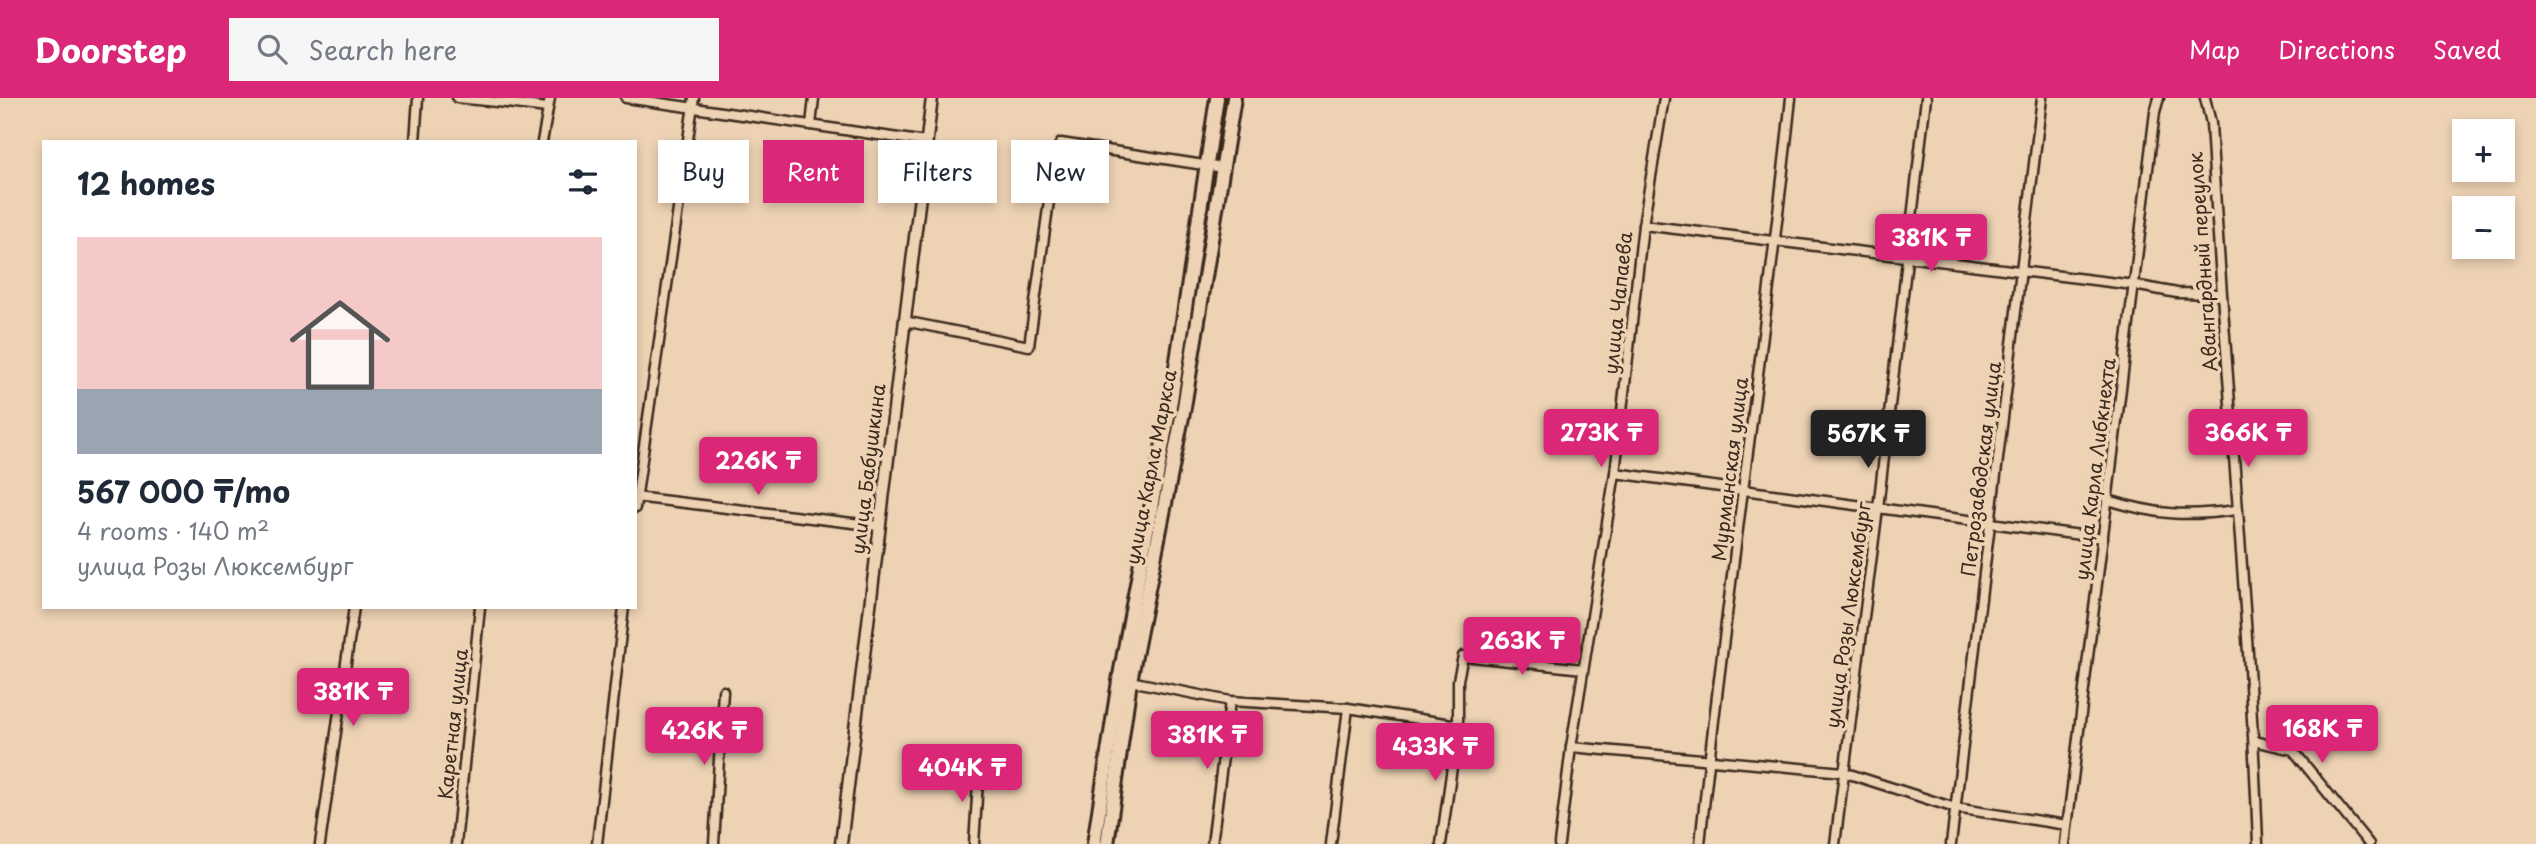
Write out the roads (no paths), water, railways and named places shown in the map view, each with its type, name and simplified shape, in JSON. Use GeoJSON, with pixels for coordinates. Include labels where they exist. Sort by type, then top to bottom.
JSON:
{"type":"FeatureCollection","features":[{"type":"Feature","properties":{"kind":"main road","name":"улица Карла Маркса"},"geometry":{"type":"LineString","coordinates":[[1094,844],[1119,681],[1171,400],[1217,98]]}},
{"type":"Feature","properties":{"kind":"main road","name":"улица Карла Маркса"},"geometry":{"type":"LineString","coordinates":[[1107,844],[1130,681],[1172,457],[1184,407],[1234,98]]}},
{"type":"Feature","properties":{"kind":"street"},"geometry":{"type":"LineString","coordinates":[[415,140],[418,98]]}},
{"type":"Feature","properties":{"kind":"street"},"geometry":{"type":"LineString","coordinates":[[457,98],[507,100],[547,108]]}},
{"type":"Feature","properties":{"kind":"street"},"geometry":{"type":"LineString","coordinates":[[542,140],[550,98]]}},
{"type":"Feature","properties":{"kind":"street"},"geometry":{"type":"LineString","coordinates":[[626,98],[694,102],[811,125],[912,140]]}},
{"type":"Feature","properties":{"kind":"street"},"geometry":{"type":"LineString","coordinates":[[811,125],[814,98]]}},
{"type":"Feature","properties":{"kind":"street","name":"улица Бабушкина"},"geometry":{"type":"LineString","coordinates":[[926,140],[932,98]]}},
{"type":"Feature","properties":{"kind":"street","name":"улица Чапаева"},"geometry":{"type":"LineString","coordinates":[[1559,844],[1571,747],[1615,473],[1643,225],[1664,98]]}},
{"type":"Feature","properties":{"kind":"street","name":"Мурманская улица"},"geometry":{"type":"LineString","coordinates":[[1700,844],[1742,490],[1776,241],[1791,98]]}},
{"type":"Feature","properties":{"kind":"street","name":"улица Розы Люксембург"},"geometry":{"type":"LineString","coordinates":[[1835,844],[1909,257],[1926,98]]}},
{"type":"Feature","properties":{"kind":"street","name":"Петрозаводская улица"},"geometry":{"type":"LineString","coordinates":[[1951,844],[2042,98]]}},
{"type":"Feature","properties":{"kind":"street","name":"улица Карла Либкнехта"},"geometry":{"type":"LineString","coordinates":[[2065,844],[2155,111],[2159,98]]}},
{"type":"Feature","properties":{"kind":"street","name":"Авангардный переулок"},"geometry":{"type":"LineString","coordinates":[[2205,98],[2211,123],[2220,294],[2254,741],[2258,844]]}},
{"type":"Feature","properties":{"kind":"street"},"geometry":{"type":"LineString","coordinates":[[637,490],[694,102]]}},
{"type":"Feature","properties":{"kind":"street"},"geometry":{"type":"LineString","coordinates":[[904,321],[1029,346],[1057,145],[1061,143],[1223,168]]}},
{"type":"Feature","properties":{"kind":"street","name":"улица Бабушкина"},"geometry":{"type":"LineString","coordinates":[[841,844],[919,203]]}},
{"type":"Feature","properties":{"kind":"street"},"geometry":{"type":"LineString","coordinates":[[1643,225],[2134,285],[2177,293],[2220,294]]}},
{"type":"Feature","properties":{"kind":"street"},"geometry":{"type":"LineString","coordinates":[[1615,473],[2103,538]]}},
{"type":"Feature","properties":{"kind":"street"},"geometry":{"type":"LineString","coordinates":[[637,497],[878,526]]}},
{"type":"Feature","properties":{"kind":"street"},"geometry":{"type":"LineString","coordinates":[[2108,500],[2176,516],[2236,510]]}},
{"type":"Feature","properties":{"kind":"street"},"geometry":{"type":"LineString","coordinates":[[320,844],[354,609]]}},
{"type":"Feature","properties":{"kind":"street","name":"Каретная улица"},"geometry":{"type":"LineString","coordinates":[[456,844],[480,609]]}},
{"type":"Feature","properties":{"kind":"street"},"geometry":{"type":"LineString","coordinates":[[597,844],[624,609]]}},
{"type":"Feature","properties":{"kind":"street"},"geometry":{"type":"LineString","coordinates":[[1441,844],[1458,725],[1458,680],[1463,656],[1583,669]]}},
{"type":"Feature","properties":{"kind":"street"},"geometry":{"type":"LineString","coordinates":[[1130,681],[1230,701],[1348,708],[1458,725]]}},
{"type":"Feature","properties":{"kind":"street"},"geometry":{"type":"LineString","coordinates":[[714,844],[723,691]]}},
{"type":"Feature","properties":{"kind":"street"},"geometry":{"type":"LineString","coordinates":[[1212,844],[1230,701]]}},
{"type":"Feature","properties":{"kind":"street"},"geometry":{"type":"LineString","coordinates":[[1331,844],[1348,708]]}},
{"type":"Feature","properties":{"kind":"street"},"geometry":{"type":"LineString","coordinates":[[2254,741],[2293,750],[2368,844]]}},
{"type":"Feature","properties":{"kind":"street"},"geometry":{"type":"LineString","coordinates":[[1571,747],[1843,772],[1955,808],[2067,825]]}},
{"type":"Feature","properties":{"kind":"street"},"geometry":{"type":"LineString","coordinates":[[974,844],[979,766]]}}]}
